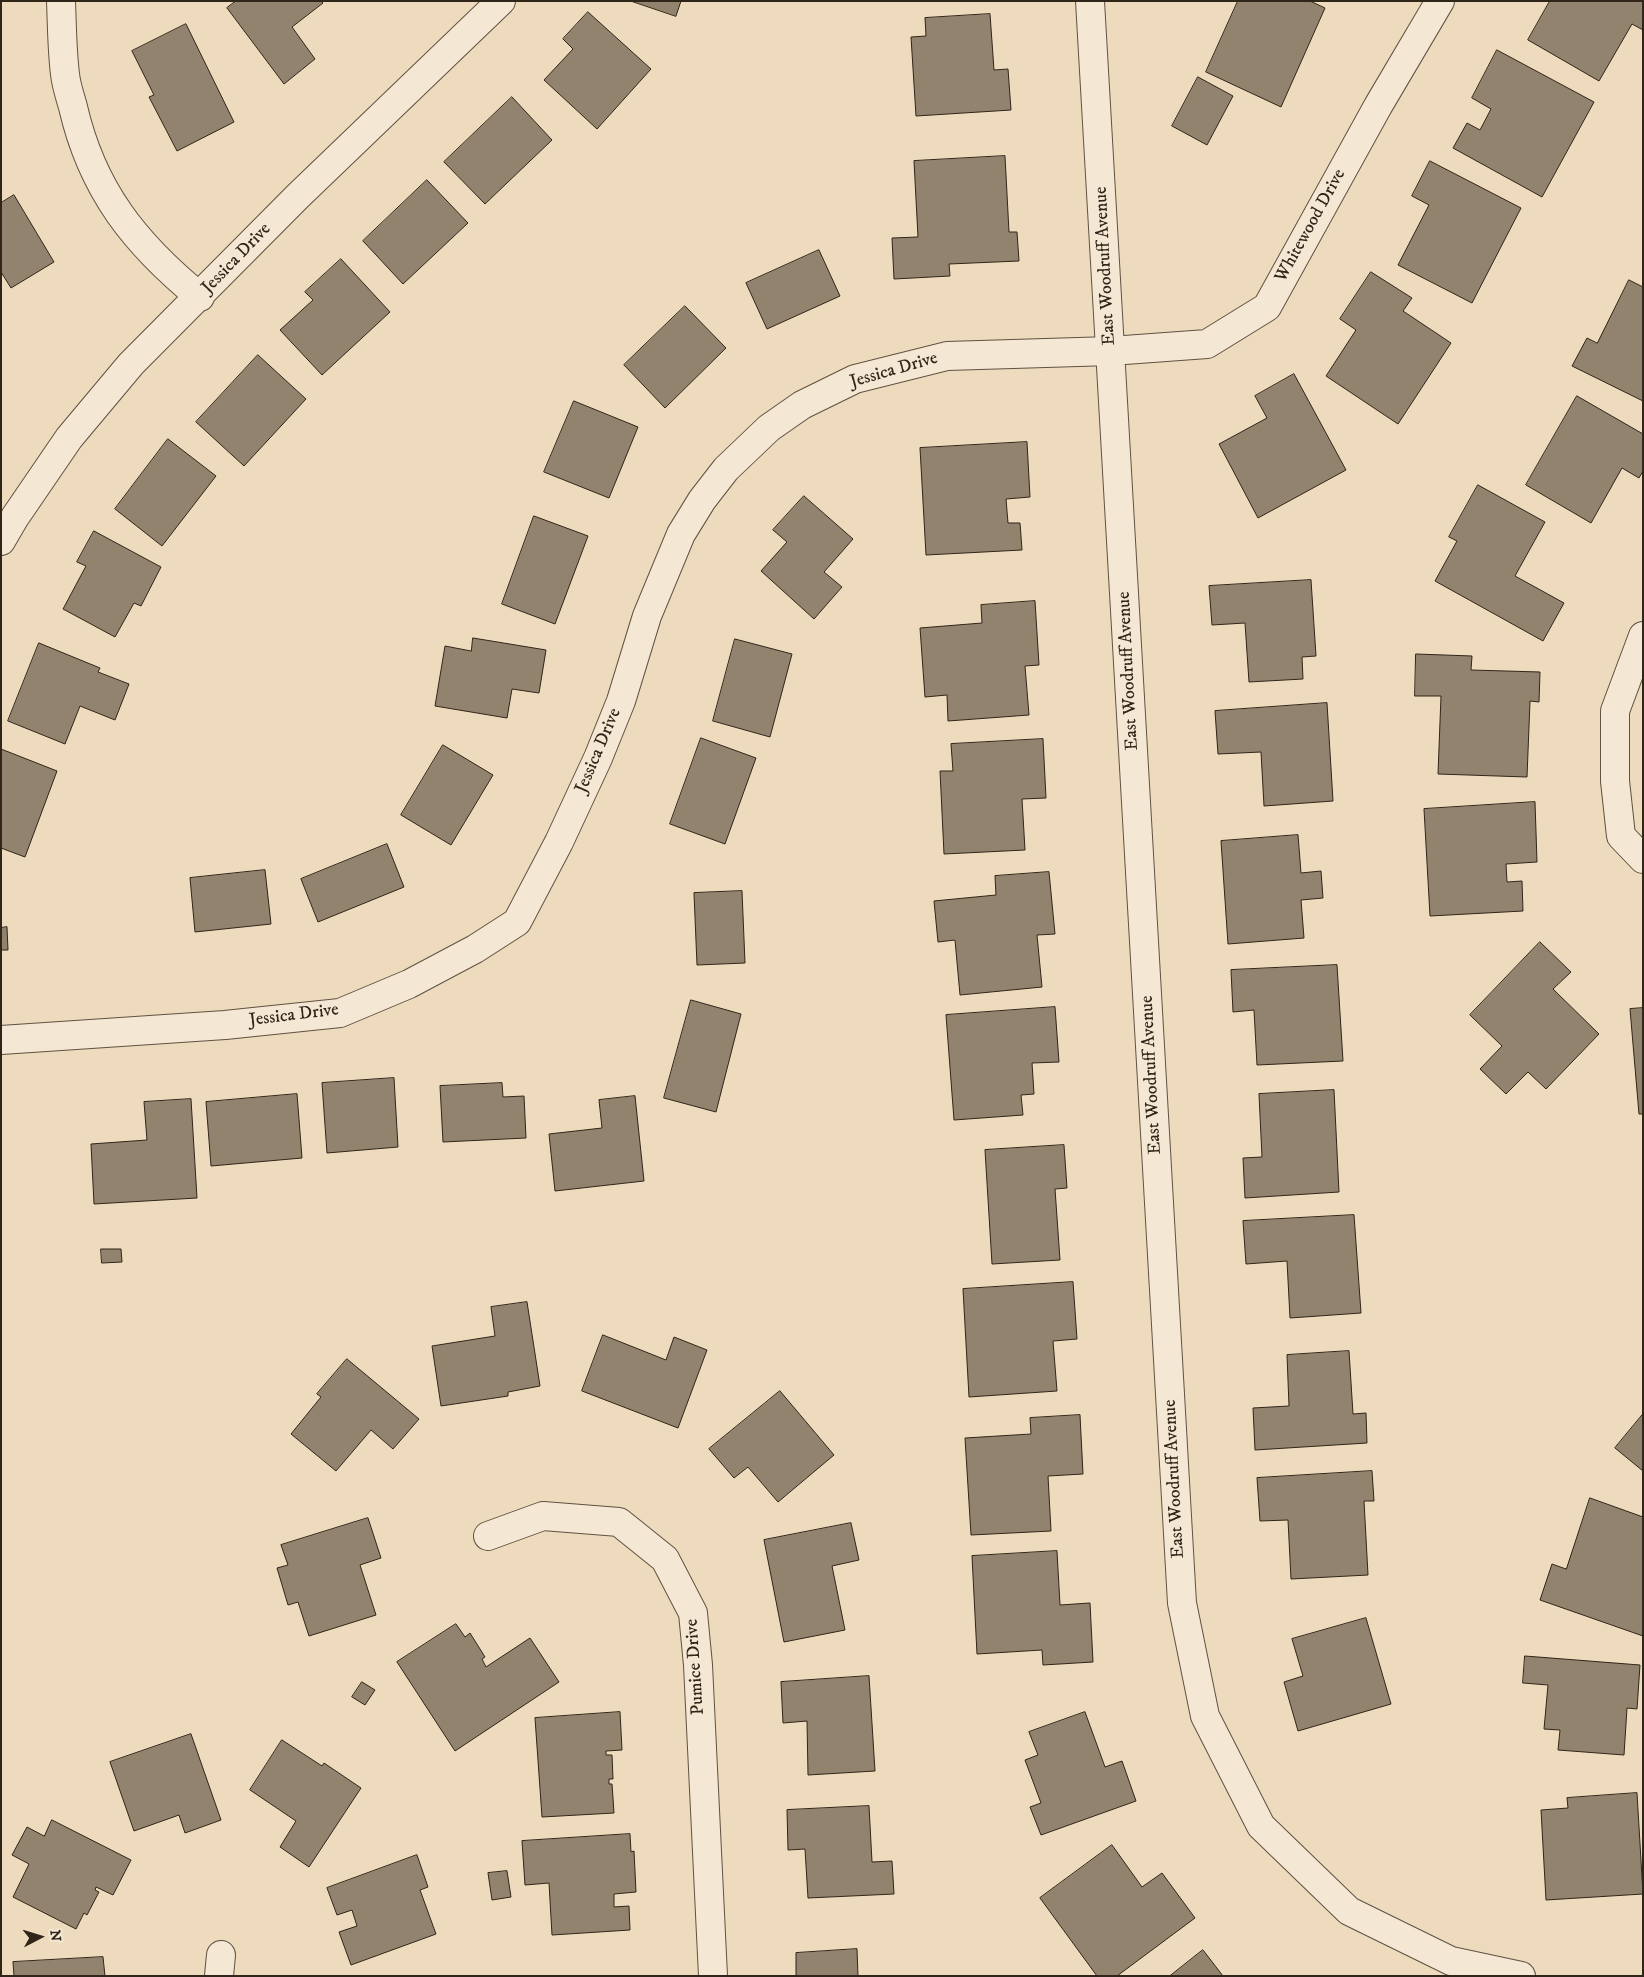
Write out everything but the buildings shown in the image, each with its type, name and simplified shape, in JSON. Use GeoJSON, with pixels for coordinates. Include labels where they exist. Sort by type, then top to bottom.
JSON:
{"type":"FeatureCollection","features":[{"type":"Feature","properties":{"kind":"street"},"geometry":{"type":"LineString","coordinates":[[61,1],[65,75],[79,133],[94,170],[113,205],[136,237],[179,279],[200,296]]}},
{"type":"Feature","properties":{"kind":"street","name":"Jessica Drive"},"geometry":{"type":"LineString","coordinates":[[1,541],[15,516],[69,438],[131,364],[298,196],[501,1]]}},
{"type":"Feature","properties":{"kind":"street","name":"East Woodruff Avenue"},"geometry":{"type":"LineString","coordinates":[[1090,1],[1182,1602],[1206,1716],[1261,1826],[1349,1911],[1451,1961],[1521,1976]]}},
{"type":"Feature","properties":{"kind":"street","name":"Whitewood Drive"},"geometry":{"type":"LineString","coordinates":[[1111,351],[1207,344],[1267,307],[1378,106],[1440,1]]}},
{"type":"Feature","properties":{"kind":"street","name":"Jessica Drive"},"geometry":{"type":"LineString","coordinates":[[1,1040],[225,1025],[340,1013],[409,984],[474,949],[517,922],[559,842],[598,758],[620,701],[647,616],[681,534],[702,500],[726,469],[769,428],[802,405],[855,379],[947,356],[1111,351]]}},
{"type":"Feature","properties":{"kind":"street"},"geometry":{"type":"LineString","coordinates":[[1643,636],[1615,711],[1615,781],[1620,836],[1643,859]]}},
{"type":"Feature","properties":{"kind":"street","name":"Pumice Drive"},"geometry":{"type":"LineString","coordinates":[[488,1536],[543,1516],[619,1522],[665,1559],[689,1606],[693,1614],[698,1665],[712,1976]]}}]}
